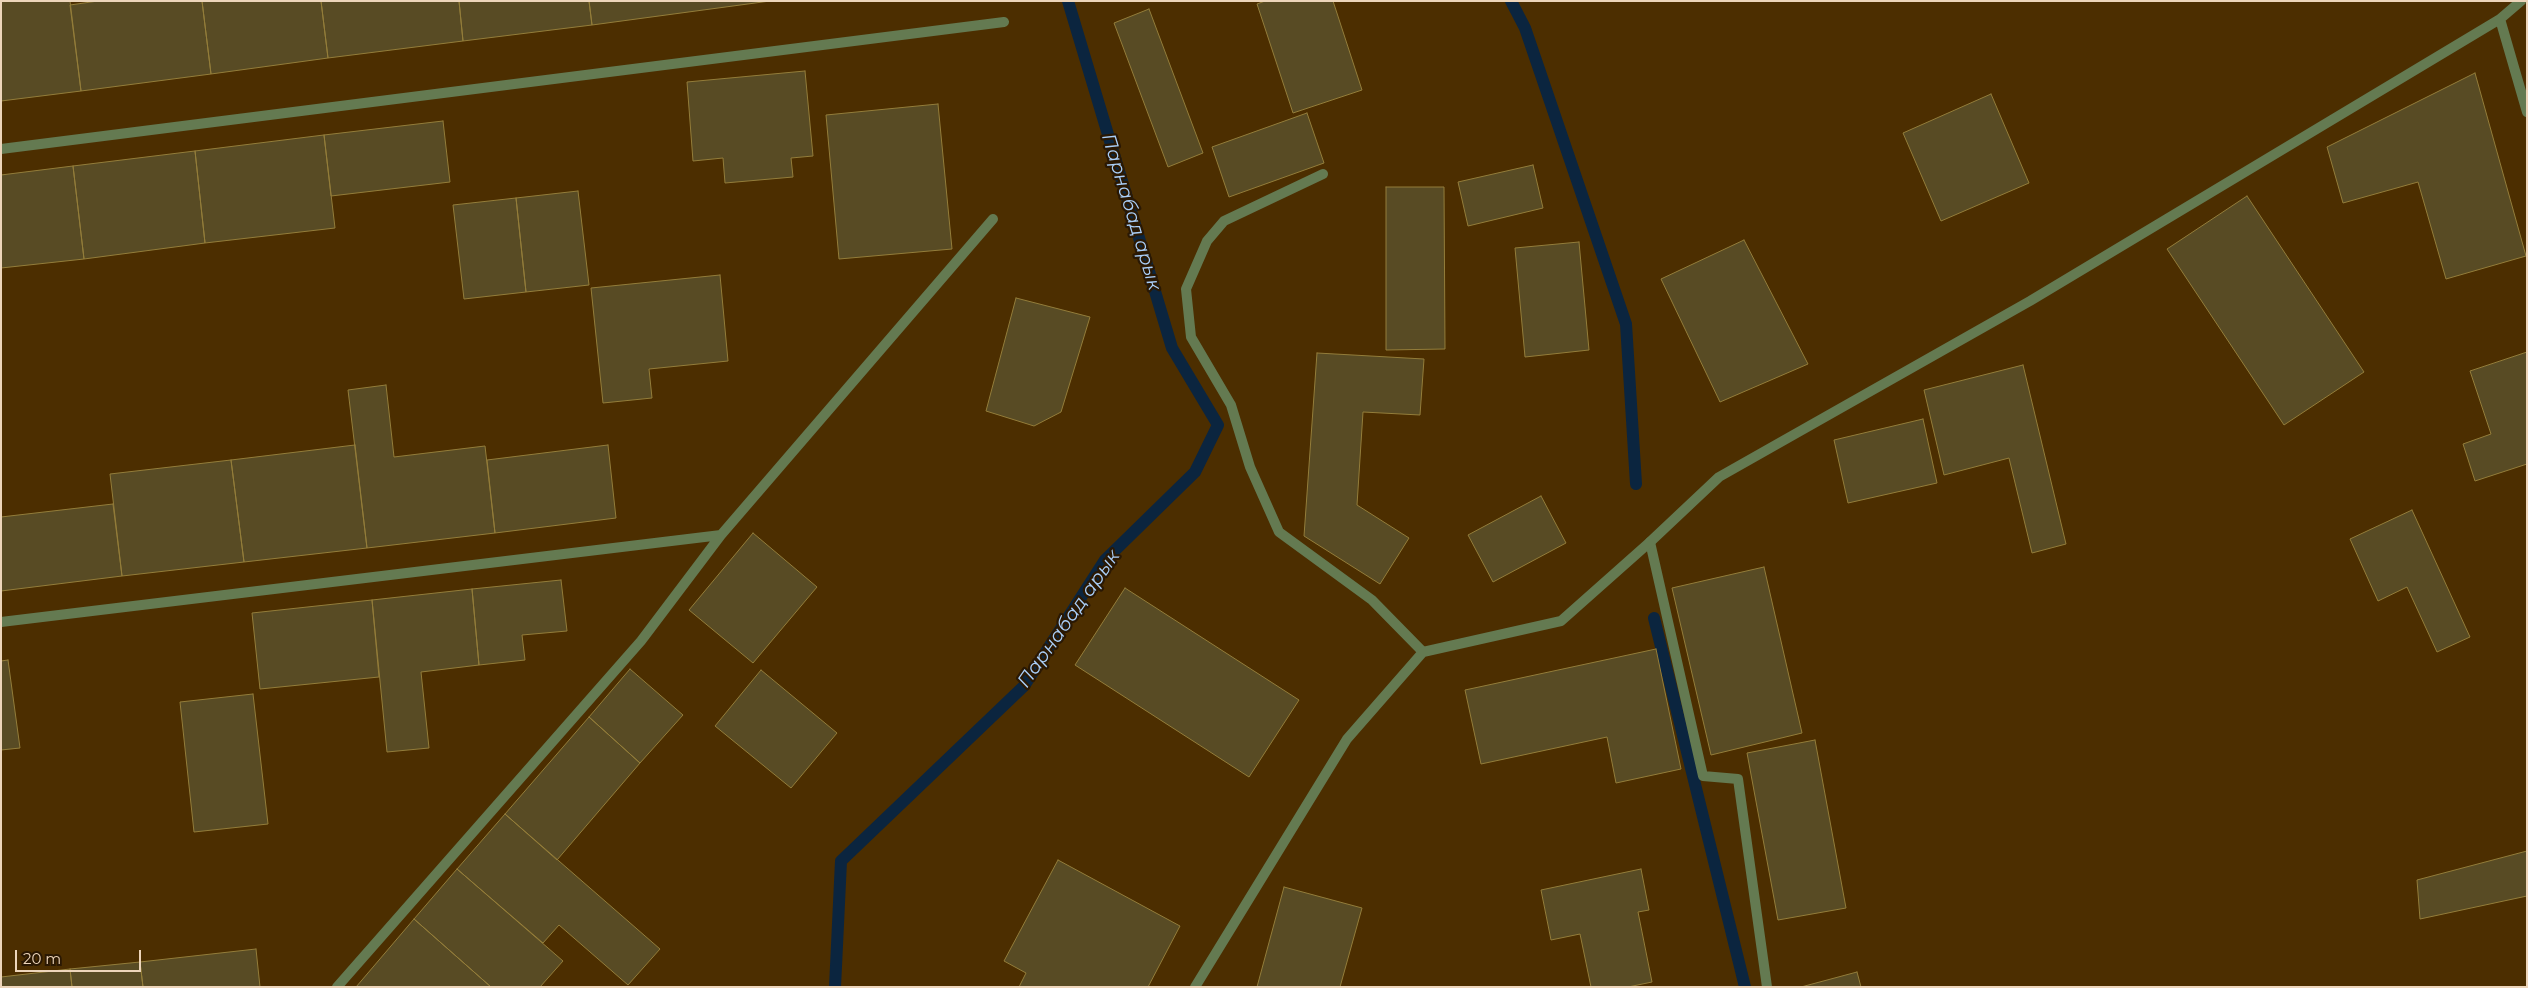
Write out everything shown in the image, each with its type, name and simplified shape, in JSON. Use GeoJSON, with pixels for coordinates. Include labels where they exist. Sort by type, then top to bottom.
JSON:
{"type":"FeatureCollection","features":[{"type":"Feature","properties":{"kind":"street"},"geometry":{"type":"LineString","coordinates":[[1195,987],[1347,739],[1423,652],[1561,620],[1650,542],[1720,477],[2030,301],[2500,20],[2520,1]]}},
{"type":"Feature","properties":{"kind":"street"},"geometry":{"type":"LineString","coordinates":[[2500,20],[2527,112]]}},
{"type":"Feature","properties":{"kind":"street"},"geometry":{"type":"LineString","coordinates":[[1,149],[1004,22]]}},
{"type":"Feature","properties":{"kind":"street"},"geometry":{"type":"LineString","coordinates":[[1324,174],[1224,221],[1207,241],[1186,289],[1191,337],[1231,405],[1250,467],[1279,532],[1372,600],[1423,652]]}},
{"type":"Feature","properties":{"kind":"street"},"geometry":{"type":"LineString","coordinates":[[337,987],[640,641],[721,535],[992,219]]}},
{"type":"Feature","properties":{"kind":"street"},"geometry":{"type":"LineString","coordinates":[[1,622],[721,535]]}},
{"type":"Feature","properties":{"kind":"street"},"geometry":{"type":"LineString","coordinates":[[1650,542],[1703,776],[1738,779],[1767,987]]}},
{"type":"Feature","properties":{"kind":"building"},"geometry":{"type":"Polygon","coordinates":[[[1,1],[70,1],[81,91],[1,101],[1,1]]]}},
{"type":"Feature","properties":{"kind":"building"},"geometry":{"type":"Polygon","coordinates":[[[98,1],[202,1],[211,74],[81,91],[70,5],[98,1]]]}},
{"type":"Feature","properties":{"kind":"building"},"geometry":{"type":"Polygon","coordinates":[[[202,1],[321,1],[328,58],[211,74],[202,1]]]}},
{"type":"Feature","properties":{"kind":"building"},"geometry":{"type":"Polygon","coordinates":[[[321,1],[459,1],[463,41],[328,58],[321,1]]]}},
{"type":"Feature","properties":{"kind":"building"},"geometry":{"type":"Polygon","coordinates":[[[459,1],[589,1],[592,25],[463,41],[459,1]]]}},
{"type":"Feature","properties":{"kind":"building"},"geometry":{"type":"Polygon","coordinates":[[[589,1],[770,1],[592,25],[589,1]]]}},
{"type":"Feature","properties":{"kind":"building"},"geometry":{"type":"Polygon","coordinates":[[[1265,1],[1333,1],[1362,90],[1293,113],[1257,4],[1265,1]]]}},
{"type":"Feature","properties":{"kind":"building"},"geometry":{"type":"Polygon","coordinates":[[[1149,9],[1203,153],[1168,167],[1114,23],[1149,9]]]}},
{"type":"Feature","properties":{"kind":"building"},"geometry":{"type":"Polygon","coordinates":[[[805,71],[813,156],[791,158],[793,177],[725,183],[723,158],[693,161],[687,82],[805,71]]]}},
{"type":"Feature","properties":{"kind":"building"},"geometry":{"type":"Polygon","coordinates":[[[2475,73],[2526,256],[2446,279],[2418,182],[2343,203],[2327,147],[2475,73]]]}},
{"type":"Feature","properties":{"kind":"building"},"geometry":{"type":"Polygon","coordinates":[[[1991,94],[2029,183],[1941,221],[1903,133],[1991,94]]]}},
{"type":"Feature","properties":{"kind":"building"},"geometry":{"type":"Polygon","coordinates":[[[938,104],[952,249],[839,259],[826,115],[938,104]]]}},
{"type":"Feature","properties":{"kind":"building"},"geometry":{"type":"Polygon","coordinates":[[[1307,113],[1324,163],[1229,197],[1212,147],[1307,113]]]}},
{"type":"Feature","properties":{"kind":"building"},"geometry":{"type":"Polygon","coordinates":[[[443,121],[450,182],[331,196],[324,135],[443,121]]]}},
{"type":"Feature","properties":{"kind":"building"},"geometry":{"type":"Polygon","coordinates":[[[324,135],[335,228],[205,243],[195,151],[324,135]]]}},
{"type":"Feature","properties":{"kind":"building"},"geometry":{"type":"Polygon","coordinates":[[[195,151],[205,243],[84,259],[73,166],[195,151]]]}},
{"type":"Feature","properties":{"kind":"building"},"geometry":{"type":"Polygon","coordinates":[[[1533,165],[1543,208],[1468,226],[1458,182],[1533,165]]]}},
{"type":"Feature","properties":{"kind":"building"},"geometry":{"type":"Polygon","coordinates":[[[73,166],[84,259],[1,268],[1,175],[73,166]]]}},
{"type":"Feature","properties":{"kind":"building"},"geometry":{"type":"Polygon","coordinates":[[[1386,187],[1444,187],[1445,349],[1386,350],[1386,187]]]}},
{"type":"Feature","properties":{"kind":"building"},"geometry":{"type":"Polygon","coordinates":[[[578,191],[589,285],[526,292],[516,198],[578,191]]]}},
{"type":"Feature","properties":{"kind":"building"},"geometry":{"type":"Polygon","coordinates":[[[2247,196],[2364,372],[2284,425],[2167,249],[2247,196]]]}},
{"type":"Feature","properties":{"kind":"building"},"geometry":{"type":"Polygon","coordinates":[[[516,198],[526,292],[464,299],[453,205],[516,198]]]}},
{"type":"Feature","properties":{"kind":"building"},"geometry":{"type":"Polygon","coordinates":[[[1744,240],[1808,364],[1720,402],[1661,279],[1744,240]]]}},
{"type":"Feature","properties":{"kind":"building"},"geometry":{"type":"Polygon","coordinates":[[[1579,242],[1589,350],[1525,357],[1515,248],[1579,242]]]}},
{"type":"Feature","properties":{"kind":"building"},"geometry":{"type":"Polygon","coordinates":[[[720,275],[728,361],[649,369],[652,398],[603,403],[591,288],[720,275]]]}},
{"type":"Feature","properties":{"kind":"building"},"geometry":{"type":"Polygon","coordinates":[[[1016,298],[1090,317],[1061,412],[1034,426],[986,411],[1016,298]]]}},
{"type":"Feature","properties":{"kind":"building"},"geometry":{"type":"Polygon","coordinates":[[[2527,352],[2527,464],[2475,481],[2463,444],[2491,434],[2470,371],[2527,352]]]}},
{"type":"Feature","properties":{"kind":"building"},"geometry":{"type":"Polygon","coordinates":[[[1317,353],[1424,359],[1420,415],[1363,412],[1357,505],[1409,538],[1380,584],[1304,536],[1317,353]]]}},
{"type":"Feature","properties":{"kind":"building"},"geometry":{"type":"Polygon","coordinates":[[[2023,365],[2066,544],[2032,553],[2009,458],[1944,475],[1924,390],[2023,365]]]}},
{"type":"Feature","properties":{"kind":"building"},"geometry":{"type":"Polygon","coordinates":[[[386,385],[394,457],[485,446],[495,533],[367,548],[348,390],[386,385]]]}},
{"type":"Feature","properties":{"kind":"building"},"geometry":{"type":"Polygon","coordinates":[[[1923,419],[1937,483],[1848,503],[1834,440],[1923,419]]]}},
{"type":"Feature","properties":{"kind":"building"},"geometry":{"type":"Polygon","coordinates":[[[355,445],[367,548],[244,562],[231,460],[355,445]]]}},
{"type":"Feature","properties":{"kind":"building"},"geometry":{"type":"Polygon","coordinates":[[[608,445],[616,518],[495,533],[487,460],[608,445]]]}},
{"type":"Feature","properties":{"kind":"building"},"geometry":{"type":"Polygon","coordinates":[[[231,460],[244,562],[122,576],[110,474],[231,460]]]}},
{"type":"Feature","properties":{"kind":"building"},"geometry":{"type":"Polygon","coordinates":[[[1541,496],[1566,543],[1493,582],[1468,535],[1541,496]]]}},
{"type":"Feature","properties":{"kind":"building"},"geometry":{"type":"Polygon","coordinates":[[[113,504],[122,576],[1,591],[1,517],[113,504]]]}},
{"type":"Feature","properties":{"kind":"building"},"geometry":{"type":"Polygon","coordinates":[[[2412,510],[2470,637],[2437,652],[2407,587],[2378,601],[2350,539],[2412,510]]]}},
{"type":"Feature","properties":{"kind":"building"},"geometry":{"type":"Polygon","coordinates":[[[753,533],[817,587],[753,663],[689,610],[753,533]]]}},
{"type":"Feature","properties":{"kind":"building"},"geometry":{"type":"Polygon","coordinates":[[[1764,567],[1802,733],[1711,755],[1672,588],[1764,567]]]}},
{"type":"Feature","properties":{"kind":"building"},"geometry":{"type":"Polygon","coordinates":[[[561,580],[567,631],[522,635],[525,660],[479,665],[472,589],[561,580]]]}},
{"type":"Feature","properties":{"kind":"building"},"geometry":{"type":"Polygon","coordinates":[[[1125,588],[1299,700],[1249,777],[1075,665],[1125,588]]]}},
{"type":"Feature","properties":{"kind":"building"},"geometry":{"type":"Polygon","coordinates":[[[472,589],[479,665],[421,672],[429,748],[387,752],[372,600],[472,589]]]}},
{"type":"Feature","properties":{"kind":"building"},"geometry":{"type":"Polygon","coordinates":[[[372,600],[379,677],[260,689],[252,613],[372,600]]]}},
{"type":"Feature","properties":{"kind":"building"},"geometry":{"type":"Polygon","coordinates":[[[1656,649],[1681,769],[1616,783],[1607,737],[1481,764],[1465,690],[1656,649]]]}},
{"type":"Feature","properties":{"kind":"building"},"geometry":{"type":"Polygon","coordinates":[[[8,660],[20,748],[1,750],[1,661],[8,660]]]}},
{"type":"Feature","properties":{"kind":"building"},"geometry":{"type":"Polygon","coordinates":[[[630,669],[683,715],[640,763],[589,717],[630,669]]]}},
{"type":"Feature","properties":{"kind":"building"},"geometry":{"type":"Polygon","coordinates":[[[761,670],[837,733],[791,788],[715,726],[761,670]]]}},
{"type":"Feature","properties":{"kind":"building"},"geometry":{"type":"Polygon","coordinates":[[[253,694],[268,824],[194,832],[180,702],[253,694]]]}},
{"type":"Feature","properties":{"kind":"building"},"geometry":{"type":"Polygon","coordinates":[[[589,717],[640,763],[557,860],[505,814],[589,717]]]}},
{"type":"Feature","properties":{"kind":"building"},"geometry":{"type":"Polygon","coordinates":[[[1815,740],[1846,908],[1778,920],[1747,753],[1815,740]]]}},
{"type":"Feature","properties":{"kind":"building"},"geometry":{"type":"Polygon","coordinates":[[[505,814],[660,949],[628,985],[559,925],[543,943],[457,869],[505,814]]]}},
{"type":"Feature","properties":{"kind":"building"},"geometry":{"type":"Polygon","coordinates":[[[2527,851],[2527,896],[2420,919],[2417,880],[2527,851]]]}},
{"type":"Feature","properties":{"kind":"building"},"geometry":{"type":"Polygon","coordinates":[[[1058,860],[1180,926],[1148,987],[1019,987],[1026,973],[1004,961],[1058,860]]]}},
{"type":"Feature","properties":{"kind":"building"},"geometry":{"type":"Polygon","coordinates":[[[457,869],[563,961],[540,987],[491,987],[414,919],[457,869]]]}},
{"type":"Feature","properties":{"kind":"building"},"geometry":{"type":"Polygon","coordinates":[[[1641,869],[1649,910],[1638,912],[1652,982],[1628,987],[1591,987],[1580,934],[1551,940],[1541,890],[1641,869]]]}},
{"type":"Feature","properties":{"kind":"building"},"geometry":{"type":"Polygon","coordinates":[[[1284,887],[1362,908],[1340,987],[1257,987],[1284,887]]]}},
{"type":"Feature","properties":{"kind":"building"},"geometry":{"type":"Polygon","coordinates":[[[414,919],[491,987],[356,987],[414,919]]]}},
{"type":"Feature","properties":{"kind":"building"},"geometry":{"type":"Polygon","coordinates":[[[256,949],[260,987],[143,987],[140,962],[256,949]]]}},
{"type":"Feature","properties":{"kind":"building"},"geometry":{"type":"Polygon","coordinates":[[[140,962],[143,987],[72,987],[70,969],[140,962]]]}},
{"type":"Feature","properties":{"kind":"building"},"geometry":{"type":"Polygon","coordinates":[[[70,969],[72,987],[1,987],[1,977],[70,969]]]}},
{"type":"Feature","properties":{"kind":"building"},"geometry":{"type":"Polygon","coordinates":[[[1857,972],[1861,987],[1801,987],[1857,972]]]}},
{"type":"Feature","properties":{"kind":"waterway","name":"Парнабад арык"},"geometry":{"type":"LineString","coordinates":[[835,987],[841,861],[1024,686],[1105,560],[1195,472],[1218,425],[1172,348],[1068,1]]}},
{"type":"Feature","properties":{"kind":"waterway"},"geometry":{"type":"LineString","coordinates":[[1511,1],[1525,28],[1626,324],[1636,484]]}},
{"type":"Feature","properties":{"kind":"waterway"},"geometry":{"type":"LineString","coordinates":[[1654,618],[1745,987]]}}]}
